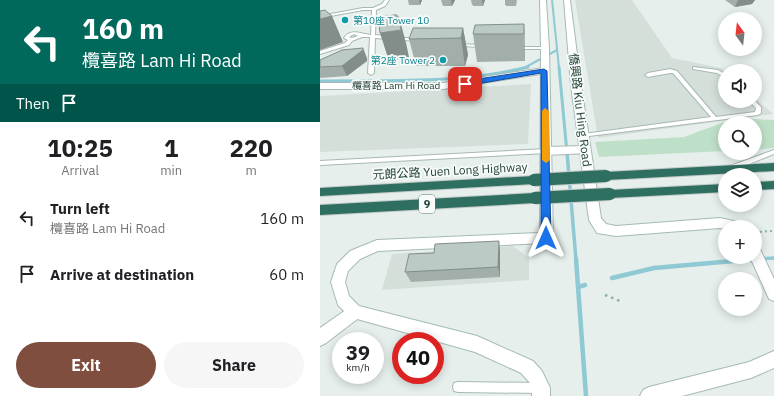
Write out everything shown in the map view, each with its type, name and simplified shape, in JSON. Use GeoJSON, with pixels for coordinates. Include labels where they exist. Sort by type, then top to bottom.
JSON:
{"type":"FeatureCollection","features":[{"type":"Feature","properties":{"kind":"highway","name":"元朗公路 Yuen Long Highway"},"geometry":{"type":"LineString","coordinates":[[758,168],[774,167]]}},
{"type":"Feature","properties":{"kind":"highway","name":"元朗公路 Yuen Long Highway"},"geometry":{"type":"LineString","coordinates":[[320,192],[718,170]]}},
{"type":"Feature","properties":{"kind":"highway"},"geometry":{"type":"LineString","coordinates":[[762,186],[774,185]]}},
{"type":"Feature","properties":{"kind":"highway","name":"9"},"geometry":{"type":"LineString","coordinates":[[320,210],[718,188]]}},
{"type":"Feature","properties":{"kind":"street"},"geometry":{"type":"LineString","coordinates":[[541,392],[536,377],[526,368],[477,344],[355,312],[343,300],[338,282],[342,268],[355,255],[377,246],[546,238],[545,50],[543,0]]}},
{"type":"Feature","properties":{"kind":"street","name":"僑興路 Kiu Hing Road"},"geometry":{"type":"LineString","coordinates":[[567,0],[583,136],[595,220],[602,229],[616,232],[718,223]]}},
{"type":"Feature","properties":{"kind":"street","name":"欖喜路 Lam Hi Road"},"geometry":{"type":"LineString","coordinates":[[320,86],[444,86],[544,68]]}},
{"type":"Feature","properties":{"kind":"street"},"geometry":{"type":"LineString","coordinates":[[546,151],[585,150]]}},
{"type":"Feature","properties":{"kind":"street"},"geometry":{"type":"LineString","coordinates":[[760,264],[774,294]]}},
{"type":"Feature","properties":{"kind":"street"},"geometry":{"type":"LineString","coordinates":[[320,338],[355,312]]}},
{"type":"Feature","properties":{"kind":"street"},"geometry":{"type":"LineString","coordinates":[[649,396],[751,370],[774,358]]}},
{"type":"Feature","properties":{"kind":"lane"},"geometry":{"type":"LineString","coordinates":[[320,17],[363,9],[374,9],[384,5],[387,0]]}},
{"type":"Feature","properties":{"kind":"lane"},"geometry":{"type":"LineString","coordinates":[[371,73],[374,9]]}},
{"type":"Feature","properties":{"kind":"lane"},"geometry":{"type":"LineString","coordinates":[[320,53],[346,44],[351,40],[347,39],[346,36],[354,33],[360,35],[425,41]]}},
{"type":"Feature","properties":{"kind":"lane"},"geometry":{"type":"LineString","coordinates":[[455,44],[492,47]]}},
{"type":"Feature","properties":{"kind":"lane"},"geometry":{"type":"LineString","coordinates":[[506,48],[545,50]]}},
{"type":"Feature","properties":{"kind":"lane"},"geometry":{"type":"LineString","coordinates":[[695,68],[718,72]]}},
{"type":"Feature","properties":{"kind":"lane"},"geometry":{"type":"LineString","coordinates":[[648,75],[670,71],[675,72],[716,119]]}},
{"type":"Feature","properties":{"kind":"lane"},"geometry":{"type":"LineString","coordinates":[[583,136],[758,113],[759,108]]}},
{"type":"Feature","properties":{"kind":"lane"},"geometry":{"type":"LineString","coordinates":[[320,163],[546,151]]}},
{"type":"Feature","properties":{"kind":"lane"},"geometry":{"type":"LineString","coordinates":[[731,168],[774,152]]}},
{"type":"Feature","properties":{"kind":"lane"},"geometry":{"type":"LineString","coordinates":[[458,387],[541,392]]}},
{"type":"Feature","properties":{"kind":"path"},"geometry":{"type":"LineString","coordinates":[[762,232],[774,231]]}},
{"type":"Feature","properties":{"kind":"path"},"geometry":{"type":"LineString","coordinates":[[605,295],[620,301]]}},
{"type":"Feature","properties":{"kind":"shaded area"},"geometry":{"type":"Polygon","coordinates":[[[575,0],[632,0],[672,58],[718,67],[718,108],[762,108],[762,104],[773,114],[758,116],[718,116],[718,122],[598,138],[575,0]]]}},
{"type":"Feature","properties":{"kind":"shaded area"},"geometry":{"type":"Polygon","coordinates":[[[531,84],[528,144],[320,152],[320,96],[531,84]]]}},
{"type":"Feature","properties":{"kind":"shaded area"},"geometry":{"type":"Polygon","coordinates":[[[513,246],[529,258],[529,280],[382,290],[392,254],[513,246]]]}},
{"type":"Feature","properties":{"kind":"green space"},"geometry":{"type":"Polygon","coordinates":[[[762,119],[774,120],[774,148],[762,149],[762,119]]]}},
{"type":"Feature","properties":{"kind":"green space"},"geometry":{"type":"Polygon","coordinates":[[[718,124],[718,151],[599,157],[595,142],[684,137],[718,124]]]}},
{"type":"Feature","properties":{"kind":"building"},"geometry":{"type":"Polygon","coordinates":[[[325,10],[332,16],[320,19],[320,11],[325,10]]]}},
{"type":"Feature","properties":{"kind":"building"},"geometry":{"type":"Polygon","coordinates":[[[394,15],[399,17],[401,30],[380,33],[378,17],[394,15]]]}},
{"type":"Feature","properties":{"kind":"building"},"geometry":{"type":"Polygon","coordinates":[[[524,24],[524,34],[473,34],[475,25],[524,24]]]}},
{"type":"Feature","properties":{"kind":"building"},"geometry":{"type":"Polygon","coordinates":[[[413,28],[463,28],[461,38],[409,39],[413,28]]]}},
{"type":"Feature","properties":{"kind":"building"},"geometry":{"type":"Polygon","coordinates":[[[363,48],[363,50],[342,66],[320,67],[320,60],[342,50],[363,48]]]}},
{"type":"Feature","properties":{"kind":"building"},"geometry":{"type":"Polygon","coordinates":[[[499,241],[498,267],[405,272],[409,254],[434,253],[435,244],[499,241]]]}},
{"type":"Feature","properties":{"kind":"waterway"},"geometry":{"type":"LineString","coordinates":[[552,0],[559,68]]}},
{"type":"Feature","properties":{"kind":"waterway"},"geometry":{"type":"LineString","coordinates":[[525,68],[557,50]]}},
{"type":"Feature","properties":{"kind":"waterway"},"geometry":{"type":"LineString","coordinates":[[559,67],[567,153]]}},
{"type":"Feature","properties":{"kind":"waterway"},"geometry":{"type":"LineString","coordinates":[[320,81],[399,81],[451,79],[525,68]]}},
{"type":"Feature","properties":{"kind":"waterway"},"geometry":{"type":"LineString","coordinates":[[567,152],[576,260]]}},
{"type":"Feature","properties":{"kind":"waterway"},"geometry":{"type":"LineString","coordinates":[[762,259],[774,258]]}},
{"type":"Feature","properties":{"kind":"waterway"},"geometry":{"type":"LineString","coordinates":[[576,259],[578,287]]}},
{"type":"Feature","properties":{"kind":"waterway"},"geometry":{"type":"LineString","coordinates":[[612,278],[654,268],[718,262]]}},
{"type":"Feature","properties":{"kind":"waterway"},"geometry":{"type":"LineString","coordinates":[[578,287],[585,285]]}},
{"type":"Feature","properties":{"kind":"waterway"},"geometry":{"type":"LineString","coordinates":[[578,287],[586,396]]}},
{"type":"Feature","properties":{"kind":"slow traffic"},"geometry":{"type":"LineString","coordinates":[[545,111],[546,160]]}},
{"type":"Feature","properties":{"kind":"place","name":"第10座 Tower 10"},"geometry":{"type":"Point","coordinates":[345,20]}},
{"type":"Feature","properties":{"kind":"place","name":"第2座 Tower 2"},"geometry":{"type":"Point","coordinates":[443,60]}},
{"type":"Feature","properties":{"kind":"route"},"geometry":{"type":"LineString","coordinates":[[465,84],[544,71],[546,124],[546,238]]}}]}
